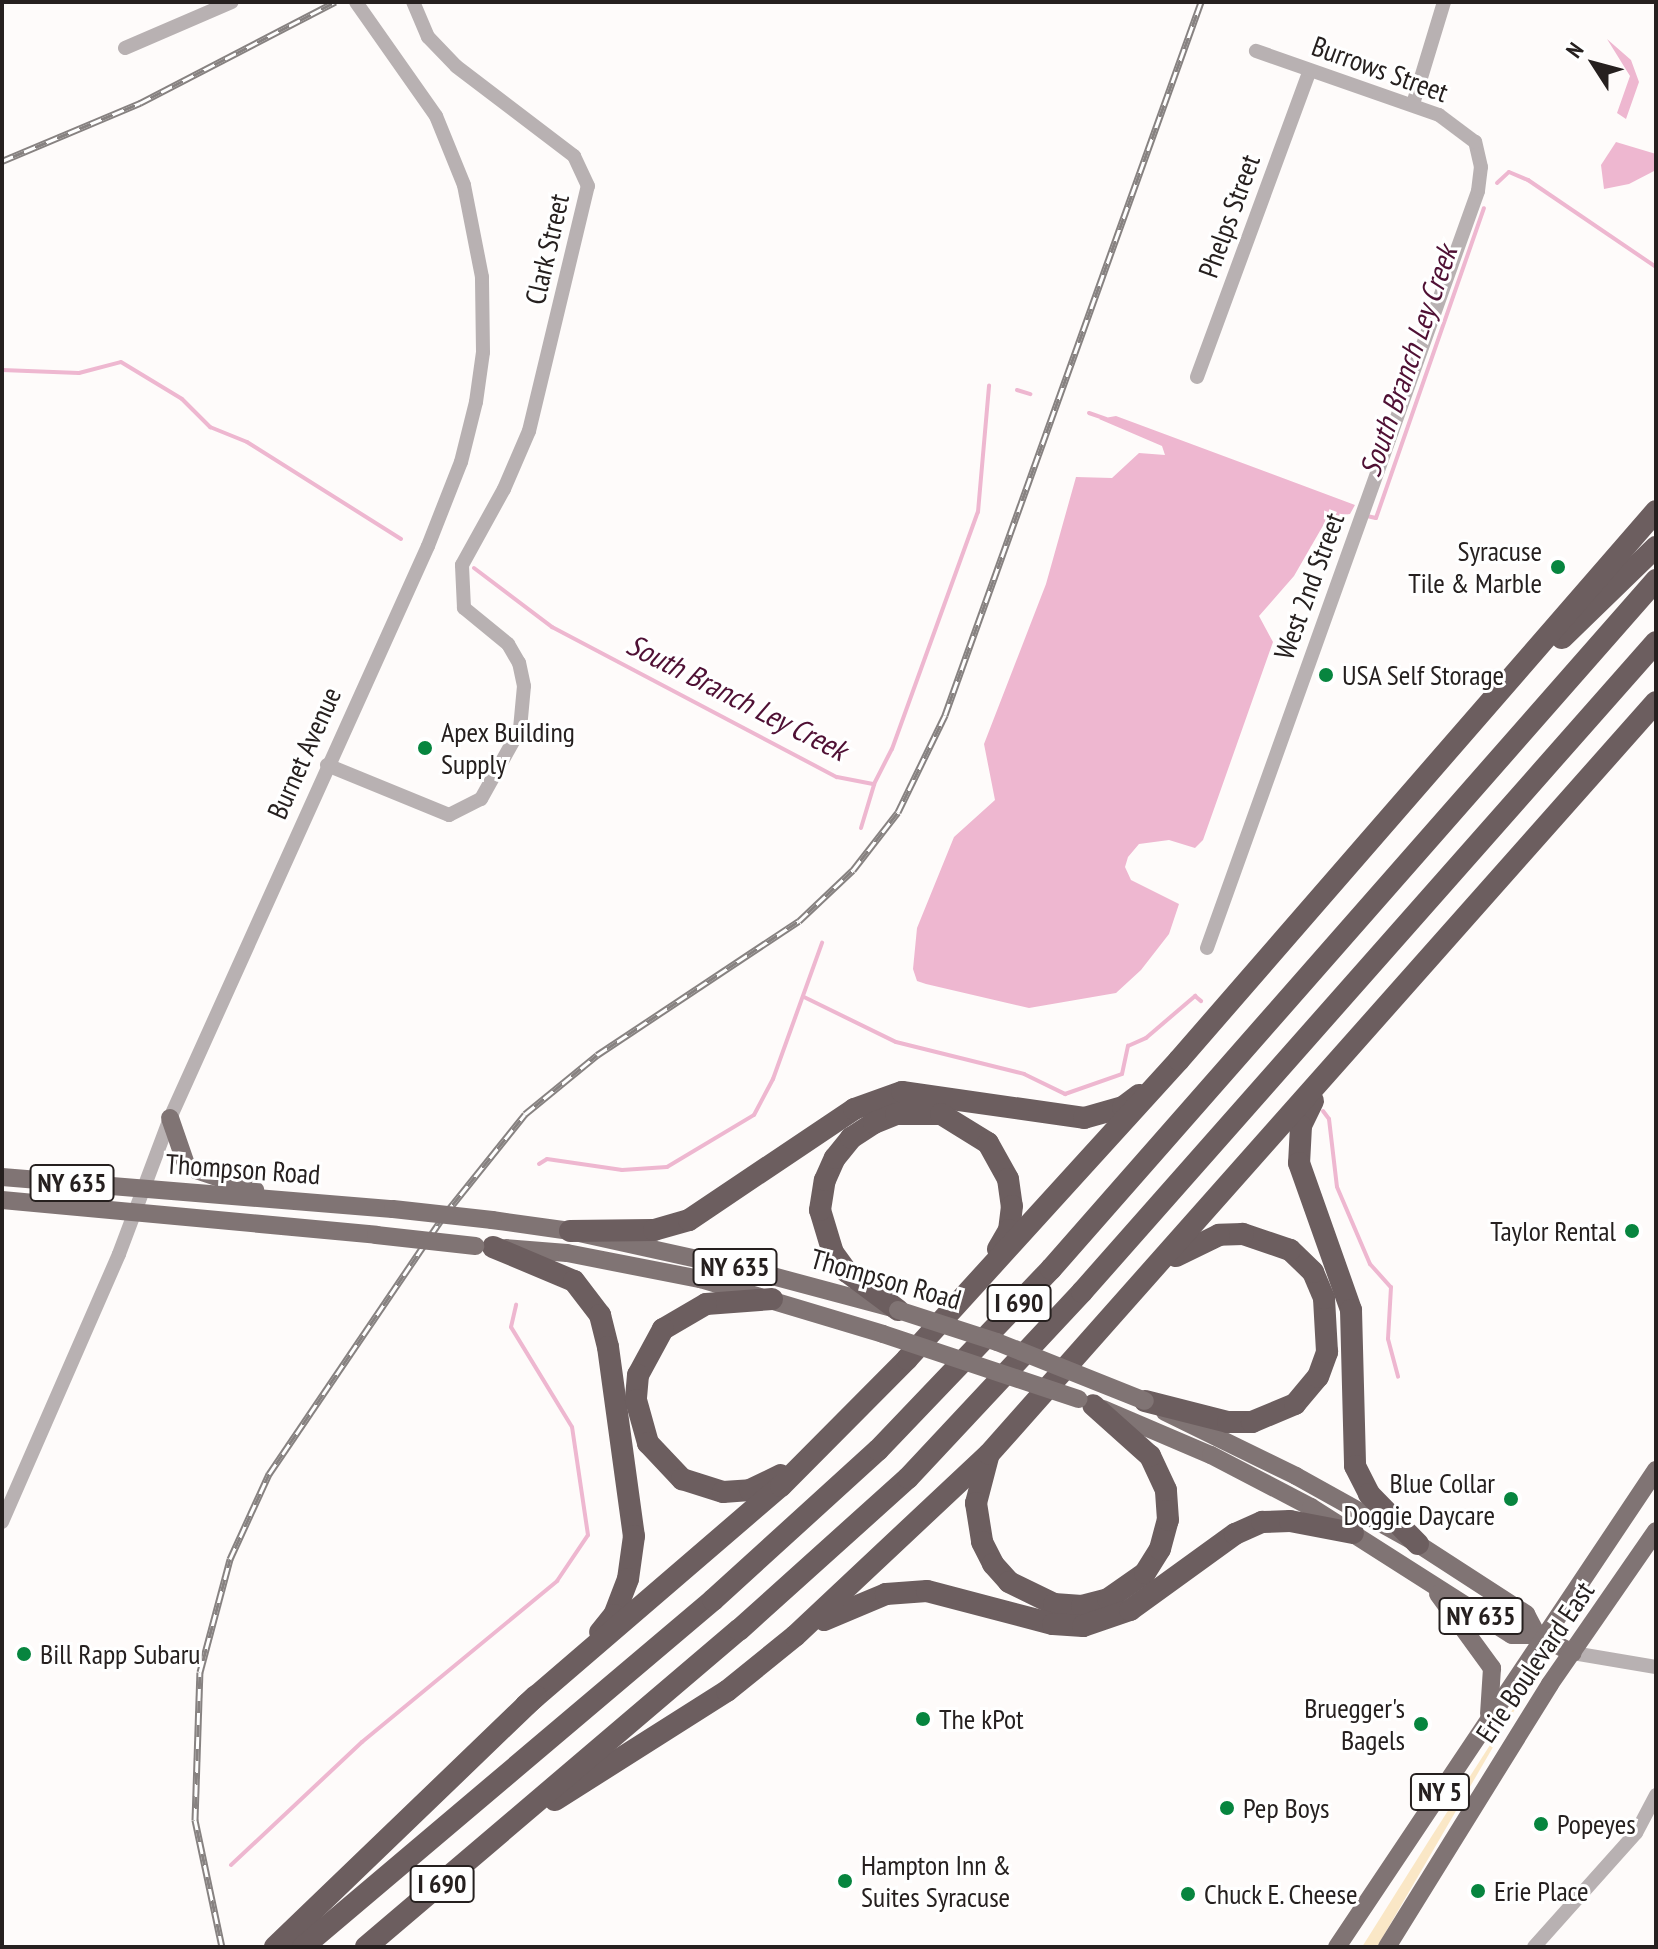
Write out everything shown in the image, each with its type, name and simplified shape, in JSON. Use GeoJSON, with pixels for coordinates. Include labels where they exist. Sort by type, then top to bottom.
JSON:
{"type":"FeatureCollection","features":[{"type":"Feature","properties":{"kind":"highway"},"geometry":{"type":"LineString","coordinates":[[526,1705],[839,1430],[1179,1060],[1656,511]]}},
{"type":"Feature","properties":{"kind":"highway"},"geometry":{"type":"LineString","coordinates":[[1449,747],[1656,547]]}},
{"type":"Feature","properties":{"kind":"highway","name":"I 690"},"geometry":{"type":"LineString","coordinates":[[303,1947],[713,1600],[878,1450],[1051,1269],[1656,580]]}},
{"type":"Feature","properties":{"kind":"highway","name":"I 690"},"geometry":{"type":"LineString","coordinates":[[366,1947],[517,1822],[852,1531],[968,1417],[1656,642]]}},
{"type":"Feature","properties":{"kind":"highway"},"geometry":{"type":"LineString","coordinates":[[1600,765],[1656,693]]}},
{"type":"Feature","properties":{"kind":"highway"},"geometry":{"type":"LineString","coordinates":[[517,1822],[688,1716],[795,1636],[989,1454],[1656,702]]}},
{"type":"Feature","properties":{"kind":"highway"},"geometry":{"type":"LineString","coordinates":[[1355,1041],[1307,1113],[1299,1163],[1351,1310],[1355,1466],[1369,1494],[1418,1544]]}},
{"type":"Feature","properties":{"kind":"highway"},"geometry":{"type":"LineString","coordinates":[[570,1231],[654,1230],[689,1220],[878,1098],[913,1091],[1084,1118],[1123,1107],[1179,1060]]}},
{"type":"Feature","properties":{"kind":"highway"},"geometry":{"type":"LineString","coordinates":[[898,1310],[847,1272],[833,1253],[820,1210],[825,1180],[843,1148],[874,1123],[896,1114],[923,1112],[962,1123],[998,1158],[1008,1179],[1009,1230],[982,1277]]}},
{"type":"Feature","properties":{"kind":"highway"},"geometry":{"type":"LineString","coordinates":[[1133,1294],[1181,1251],[1219,1235],[1243,1234],[1290,1250],[1313,1272],[1328,1313],[1327,1352],[1318,1377],[1295,1404],[1280,1413],[1252,1422],[1228,1422],[1145,1401]]}},
{"type":"Feature","properties":{"kind":"highway"},"geometry":{"type":"LineString","coordinates":[[275,1947],[526,1705],[614,1615],[628,1579],[634,1536],[600,1315],[574,1281],[484,1246]]}},
{"type":"Feature","properties":{"kind":"highway"},"geometry":{"type":"LineString","coordinates":[[772,1299],[706,1304],[663,1329],[638,1375],[639,1421],[648,1443],[682,1479],[736,1491],[775,1480],[839,1430]]}},
{"type":"Feature","properties":{"kind":"highway"},"geometry":{"type":"LineString","coordinates":[[989,1454],[976,1503],[982,1542],[993,1564],[1009,1582],[1054,1604],[1082,1606],[1108,1599],[1145,1573],[1160,1549],[1168,1520],[1166,1490],[1150,1456],[1085,1402]]}},
{"type":"Feature","properties":{"kind":"highway"},"geometry":{"type":"LineString","coordinates":[[795,1636],[838,1612],[886,1594],[927,1591],[1053,1624],[1106,1622],[1235,1534],[1262,1522],[1290,1521],[1353,1533]]}},
{"type":"Feature","properties":{"kind":"main road"},"geometry":{"type":"LineString","coordinates":[[170,1118],[187,1167],[301,1201]]}},
{"type":"Feature","properties":{"kind":"main road","name":"Thompson Road"},"geometry":{"type":"LineString","coordinates":[[2,1177],[393,1209],[570,1231],[765,1274],[898,1310],[997,1342],[1145,1401],[1418,1544],[1526,1614],[1553,1643]]}},
{"type":"Feature","properties":{"kind":"main road","name":"Thompson Road"},"geometry":{"type":"LineString","coordinates":[[2,1200],[567,1253],[772,1299],[1085,1402],[1211,1455],[1353,1533],[1512,1635],[1553,1643]]}},
{"type":"Feature","properties":{"kind":"main road","name":"Erie Boulevard East"},"geometry":{"type":"LineString","coordinates":[[1387,1947],[1553,1643],[1656,1470]]}},
{"type":"Feature","properties":{"kind":"main road","name":"Erie Boulevard East"},"geometry":{"type":"LineString","coordinates":[[1337,1947],[1487,1722],[1553,1643],[1656,1531]]}},
{"type":"Feature","properties":{"kind":"main road"},"geometry":{"type":"LineString","coordinates":[[1428,1583],[1492,1668],[1487,1722]]}},
{"type":"Feature","properties":{"kind":"street"},"geometry":{"type":"LineString","coordinates":[[125,48],[232,2]]}},
{"type":"Feature","properties":{"kind":"street","name":"Burnet Avenue"},"geometry":{"type":"LineString","coordinates":[[2,1522],[170,1118],[428,546],[461,462],[476,402],[483,352],[482,277],[464,185],[450,145],[398,56],[356,2]]}},
{"type":"Feature","properties":{"kind":"street","name":"Clark Street"},"geometry":{"type":"LineString","coordinates":[[327,765],[449,815],[469,809],[497,774],[520,729],[524,686],[508,644],[464,608],[462,565],[504,489],[529,431],[588,186],[574,156],[447,57],[417,20],[413,2]]}},
{"type":"Feature","properties":{"kind":"street"},"geometry":{"type":"LineString","coordinates":[[1413,104],[1444,2]]}},
{"type":"Feature","properties":{"kind":"street","name":"Burrows Street"},"geometry":{"type":"LineString","coordinates":[[1256,51],[1309,72],[1413,104],[1454,124],[1478,149]]}},
{"type":"Feature","properties":{"kind":"street","name":"Phelps Street"},"geometry":{"type":"LineString","coordinates":[[1197,377],[1309,72]]}},
{"type":"Feature","properties":{"kind":"street","name":"West 2nd Street"},"geometry":{"type":"LineString","coordinates":[[1207,948],[1478,191],[1478,149]]}},
{"type":"Feature","properties":{"kind":"street","name":"Thompson Road"},"geometry":{"type":"LineString","coordinates":[[1553,1643],[1656,1667]]}},
{"type":"Feature","properties":{"kind":"street"},"geometry":{"type":"LineString","coordinates":[[1534,1947],[1636,1833],[1656,1795]]}},
{"type":"Feature","properties":{"kind":"shaded area"},"geometry":{"type":"Polygon","coordinates":[[[1607,39],[1631,60],[1639,82],[1626,119],[1617,113],[1630,76],[1607,39]]]}},
{"type":"Feature","properties":{"kind":"shaded area"},"geometry":{"type":"Polygon","coordinates":[[[1616,142],[1656,154],[1656,170],[1629,184],[1604,189],[1601,165],[1616,142]]]}},
{"type":"Feature","properties":{"kind":"shaded area"},"geometry":{"type":"Polygon","coordinates":[[[1116,416],[1355,505],[1350,514],[1328,517],[1294,576],[1259,616],[1273,642],[1203,840],[1195,848],[1169,840],[1139,844],[1128,857],[1125,867],[1131,880],[1179,904],[1169,934],[1141,970],[1116,993],[1029,1008],[917,981],[913,969],[917,928],[954,837],[995,800],[984,744],[1046,584],[1076,477],[1112,478],[1139,453],[1165,455],[1162,446],[1099,419],[1116,416]]]}},
{"type":"Feature","properties":{"kind":"shaded area"},"geometry":{"type":"Polygon","coordinates":[[[1536,1673],[1377,1947],[1362,1947],[1428,1842],[1536,1673]]]}},
{"type":"Feature","properties":{"kind":"waterway","name":"South Branch Ley Creek"},"geometry":{"type":"LineString","coordinates":[[1497,183],[1509,172],[1528,180],[1656,267]]}},
{"type":"Feature","properties":{"kind":"waterway","name":"South Branch Ley Creek"},"geometry":{"type":"LineString","coordinates":[[1367,516],[1376,518],[1484,208]]}},
{"type":"Feature","properties":{"kind":"waterway","name":"South Branch Ley Creek"},"geometry":{"type":"LineString","coordinates":[[2,370],[79,373],[121,362],[182,399],[210,427],[247,442],[401,539]]}},
{"type":"Feature","properties":{"kind":"waterway","name":"South Branch Ley Creek"},"geometry":{"type":"LineString","coordinates":[[474,568],[552,627],[837,777],[874,784],[892,749],[978,512],[989,385]]}},
{"type":"Feature","properties":{"kind":"waterway","name":"South Branch Ley Creek"},"geometry":{"type":"LineString","coordinates":[[1017,390],[1030,394]]}},
{"type":"Feature","properties":{"kind":"waterway","name":"South Branch Ley Creek"},"geometry":{"type":"LineString","coordinates":[[1089,413],[1106,419]]}},
{"type":"Feature","properties":{"kind":"waterway"},"geometry":{"type":"LineString","coordinates":[[861,828],[874,785]]}},
{"type":"Feature","properties":{"kind":"waterway"},"geometry":{"type":"LineString","coordinates":[[539,1164],[547,1159],[622,1170],[667,1167],[754,1115],[773,1079],[822,943]]}},
{"type":"Feature","properties":{"kind":"waterway"},"geometry":{"type":"LineString","coordinates":[[804,997],[896,1042],[1024,1074],[1065,1094],[1122,1074],[1128,1046],[1146,1038],[1195,996],[1201,1001]]}},
{"type":"Feature","properties":{"kind":"waterway"},"geometry":{"type":"LineString","coordinates":[[1323,1111],[1329,1119],[1337,1187],[1370,1264],[1391,1287],[1388,1339],[1398,1377]]}},
{"type":"Feature","properties":{"kind":"waterway"},"geometry":{"type":"LineString","coordinates":[[231,1865],[362,1742],[557,1581],[588,1535],[572,1427],[511,1327],[516,1305]]}},
{"type":"Feature","properties":{"kind":"railway"},"geometry":{"type":"LineString","coordinates":[[2,161],[140,103],[335,2]]}},
{"type":"Feature","properties":{"kind":"railway"},"geometry":{"type":"LineString","coordinates":[[222,1947],[195,1820],[200,1672],[230,1559],[269,1474],[445,1214],[525,1114],[597,1055],[799,921],[853,870],[898,812],[945,715],[1201,2]]}},
{"type":"Feature","properties":{"kind":"place","name":"Syracuse Tile & Marble"},"geometry":{"type":"Point","coordinates":[1558,567]}},
{"type":"Feature","properties":{"kind":"place","name":"USA Self Storage"},"geometry":{"type":"Point","coordinates":[1326,675]}},
{"type":"Feature","properties":{"kind":"place","name":"Apex Building Supply"},"geometry":{"type":"Point","coordinates":[425,748]}},
{"type":"Feature","properties":{"kind":"place","name":"Taylor Rental"},"geometry":{"type":"Point","coordinates":[1632,1231]}},
{"type":"Feature","properties":{"kind":"place","name":"Blue Collar Doggie Daycare"},"geometry":{"type":"Point","coordinates":[1511,1499]}},
{"type":"Feature","properties":{"kind":"place","name":"Bill Rapp Subaru"},"geometry":{"type":"Point","coordinates":[24,1654]}},
{"type":"Feature","properties":{"kind":"place","name":"The kPot"},"geometry":{"type":"Point","coordinates":[923,1719]}},
{"type":"Feature","properties":{"kind":"place","name":"Bruegger's Bagels"},"geometry":{"type":"Point","coordinates":[1421,1724]}},
{"type":"Feature","properties":{"kind":"place","name":"Pep Boys"},"geometry":{"type":"Point","coordinates":[1227,1808]}},
{"type":"Feature","properties":{"kind":"place","name":"Popeyes"},"geometry":{"type":"Point","coordinates":[1541,1824]}},
{"type":"Feature","properties":{"kind":"place","name":"Hampton Inn & Suites Syracuse"},"geometry":{"type":"Point","coordinates":[845,1881]}},
{"type":"Feature","properties":{"kind":"place","name":"Erie Place"},"geometry":{"type":"Point","coordinates":[1478,1891]}},
{"type":"Feature","properties":{"kind":"place","name":"Chuck E. Cheese"},"geometry":{"type":"Point","coordinates":[1188,1894]}}]}
